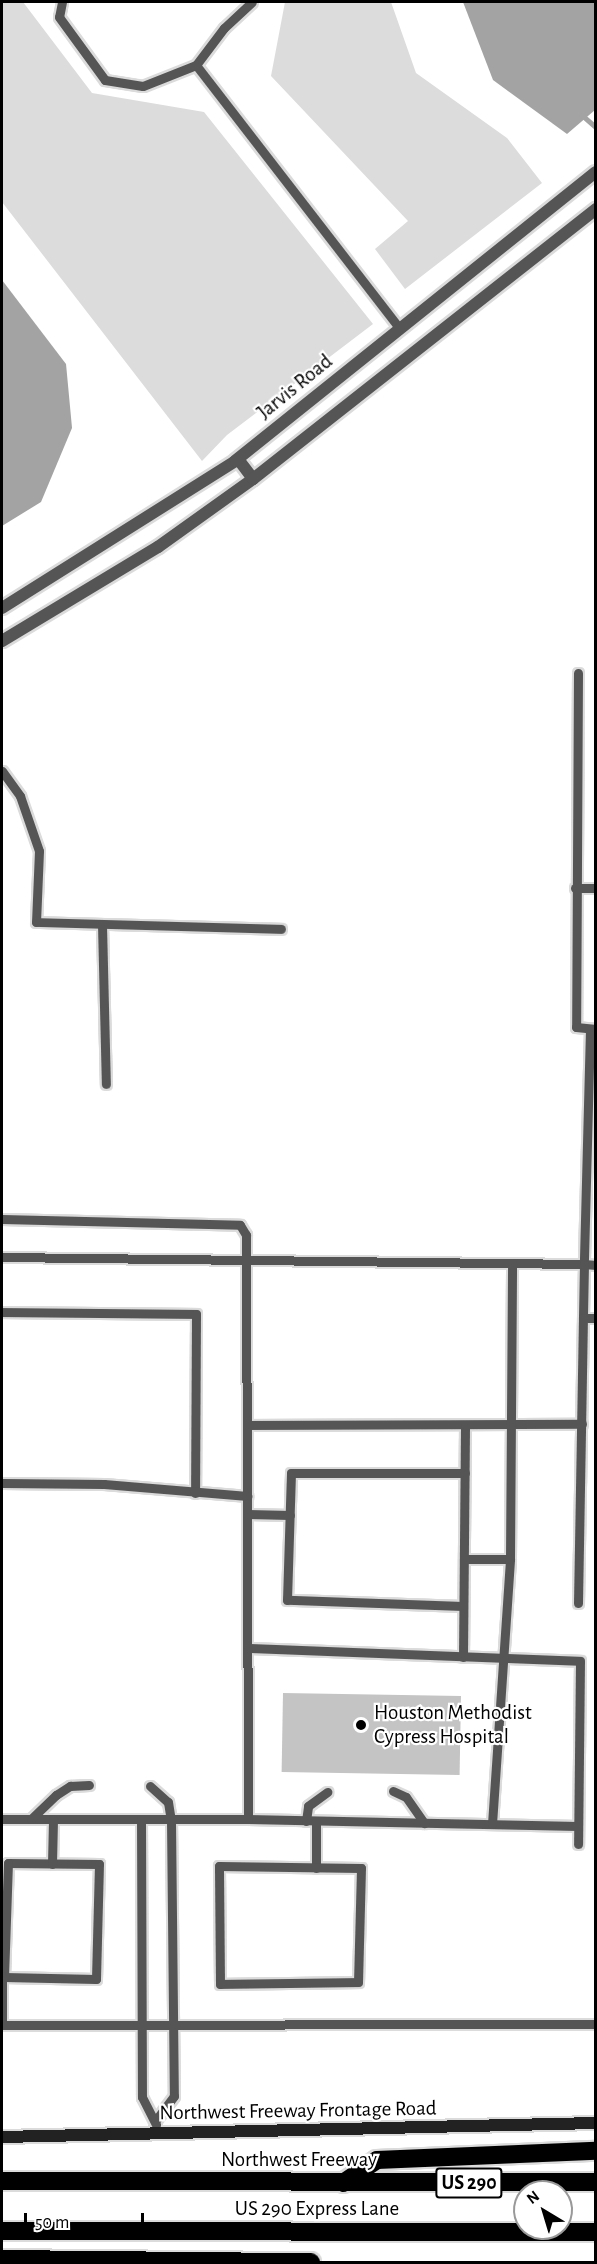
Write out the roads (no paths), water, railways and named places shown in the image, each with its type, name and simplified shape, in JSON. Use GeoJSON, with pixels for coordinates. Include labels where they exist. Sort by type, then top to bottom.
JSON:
{"type":"FeatureCollection","features":[{"type":"Feature","properties":{"kind":"highway"},"geometry":{"type":"LineString","coordinates":[[343,2182],[377,2160],[596,2151]]}},
{"type":"Feature","properties":{"kind":"highway","name":"Northwest Freeway"},"geometry":{"type":"LineString","coordinates":[[2,2181],[596,2182]]}},
{"type":"Feature","properties":{"kind":"highway","name":"US 290 Express Lane"},"geometry":{"type":"LineString","coordinates":[[2,2230],[596,2232]]}},
{"type":"Feature","properties":{"kind":"highway"},"geometry":{"type":"LineString","coordinates":[[2,2259],[311,2262]]}},
{"type":"Feature","properties":{"kind":"main road","name":"Northwest Freeway Frontage Road"},"geometry":{"type":"LineString","coordinates":[[2,2137],[596,2123]]}},
{"type":"Feature","properties":{"kind":"street","name":"Jarvis Road"},"geometry":{"type":"LineString","coordinates":[[2,608],[238,459],[595,173]]}},
{"type":"Feature","properties":{"kind":"street"},"geometry":{"type":"LineString","coordinates":[[2,641],[158,547],[253,479],[596,209]]}},
{"type":"Feature","properties":{"kind":"street"},"geometry":{"type":"LineString","coordinates":[[238,459],[253,479]]}},
{"type":"Feature","properties":{"kind":"lane"},"geometry":{"type":"LineString","coordinates":[[62,2],[60,17],[105,80],[143,86],[196,65],[224,27],[252,2]]}},
{"type":"Feature","properties":{"kind":"lane"},"geometry":{"type":"LineString","coordinates":[[196,65],[399,328]]}},
{"type":"Feature","properties":{"kind":"lane"},"geometry":{"type":"LineString","coordinates":[[578,673],[576,1027],[593,1029],[584,1264],[578,1604]]}},
{"type":"Feature","properties":{"kind":"lane"},"geometry":{"type":"LineString","coordinates":[[2,771],[20,796],[39,851],[36,922],[281,928]]}},
{"type":"Feature","properties":{"kind":"lane"},"geometry":{"type":"LineString","coordinates":[[575,888],[596,888]]}},
{"type":"Feature","properties":{"kind":"lane"},"geometry":{"type":"LineString","coordinates":[[102,925],[106,1084]]}},
{"type":"Feature","properties":{"kind":"lane"},"geometry":{"type":"LineString","coordinates":[[2,1219],[240,1225],[246,1235],[248,1260],[248,1820]]}},
{"type":"Feature","properties":{"kind":"lane"},"geometry":{"type":"LineString","coordinates":[[2,1257],[596,1264]]}},
{"type":"Feature","properties":{"kind":"lane"},"geometry":{"type":"LineString","coordinates":[[492,1824],[510,1559],[512,1263]]}},
{"type":"Feature","properties":{"kind":"lane"},"geometry":{"type":"LineString","coordinates":[[2,1312],[196,1314],[195,1493]]}},
{"type":"Feature","properties":{"kind":"lane"},"geometry":{"type":"LineString","coordinates":[[584,1318],[596,1318]]}},
{"type":"Feature","properties":{"kind":"lane"},"geometry":{"type":"LineString","coordinates":[[248,1425],[511,1427],[582,1424]]}},
{"type":"Feature","properties":{"kind":"lane"},"geometry":{"type":"LineString","coordinates":[[463,1656],[465,1427]]}},
{"type":"Feature","properties":{"kind":"lane"},"geometry":{"type":"LineString","coordinates":[[463,1606],[287,1600],[291,1473],[465,1473]]}},
{"type":"Feature","properties":{"kind":"lane"},"geometry":{"type":"LineString","coordinates":[[2,1483],[104,1484],[248,1496]]}},
{"type":"Feature","properties":{"kind":"lane"},"geometry":{"type":"LineString","coordinates":[[248,1514],[290,1515]]}},
{"type":"Feature","properties":{"kind":"lane"},"geometry":{"type":"LineString","coordinates":[[464,1559],[510,1559]]}},
{"type":"Feature","properties":{"kind":"lane"},"geometry":{"type":"LineString","coordinates":[[248,1648],[580,1661],[578,1844]]}},
{"type":"Feature","properties":{"kind":"lane"},"geometry":{"type":"LineString","coordinates":[[31,1819],[63,1790],[89,1785]]}},
{"type":"Feature","properties":{"kind":"lane"},"geometry":{"type":"LineString","coordinates":[[150,1786],[168,1802],[171,1821],[174,2096],[156,2120]]}},
{"type":"Feature","properties":{"kind":"lane"},"geometry":{"type":"LineString","coordinates":[[393,1791],[406,1797],[424,1823]]}},
{"type":"Feature","properties":{"kind":"lane"},"geometry":{"type":"LineString","coordinates":[[316,1868],[308,1806],[327,1792]]}},
{"type":"Feature","properties":{"kind":"lane"},"geometry":{"type":"LineString","coordinates":[[2,1819],[248,1820],[578,1826]]}},
{"type":"Feature","properties":{"kind":"lane"},"geometry":{"type":"LineString","coordinates":[[52,1864],[53,1819]]}},
{"type":"Feature","properties":{"kind":"lane"},"geometry":{"type":"LineString","coordinates":[[141,1819],[142,2097],[156,2120],[157,2133]]}},
{"type":"Feature","properties":{"kind":"lane"},"geometry":{"type":"LineString","coordinates":[[3,1977],[96,1979],[99,1864],[5,1863],[2,2025],[596,2024]]}},
{"type":"Feature","properties":{"kind":"lane"},"geometry":{"type":"LineString","coordinates":[[219,1866],[316,1868],[361,1868],[358,1982],[220,1984],[219,1866]]}},
{"type":"Feature","properties":{"kind":"waterway"},"geometry":{"type":"LineString","coordinates":[[582,115],[596,127]]}},
{"type":"Feature","properties":{"kind":"place","name":"Houston Methodist Cypress Hospital"},"geometry":{"type":"Point","coordinates":[361,1725]}}]}
